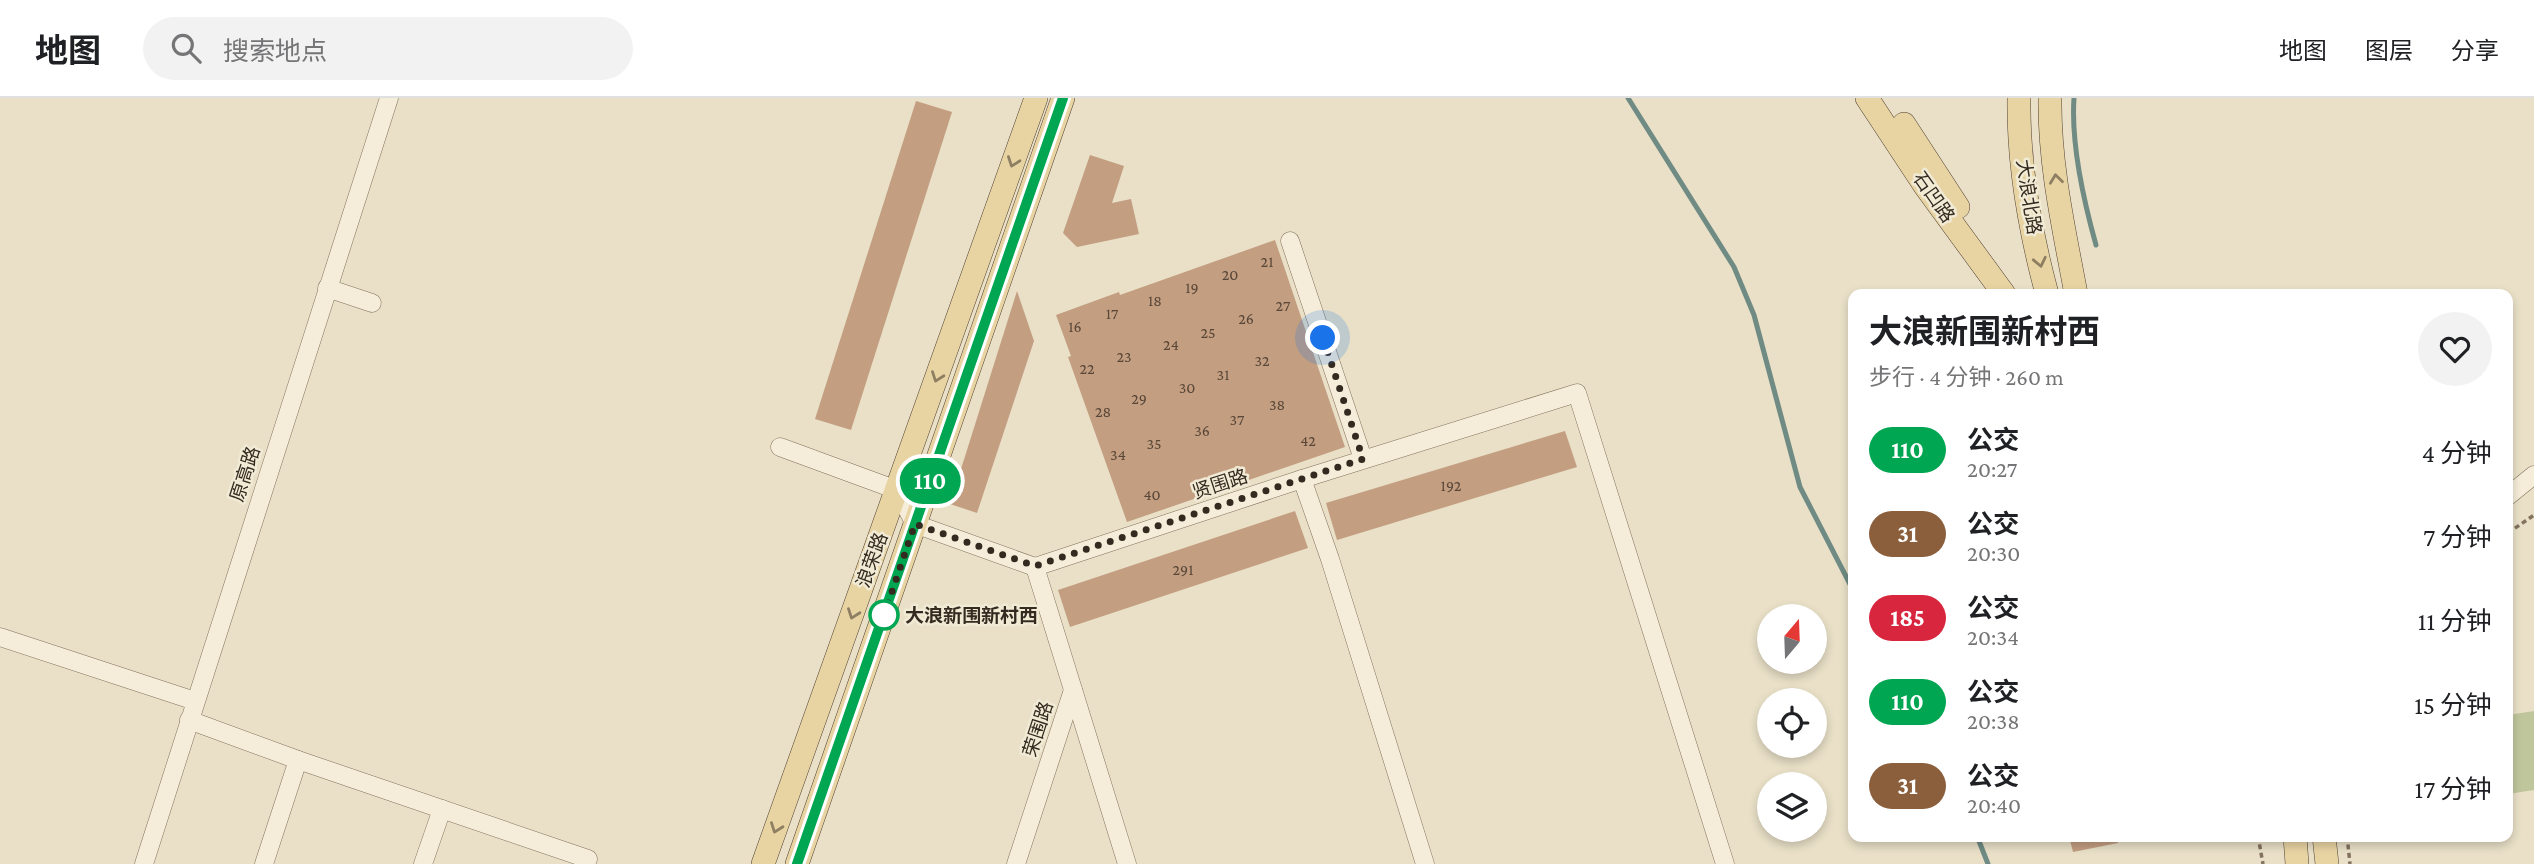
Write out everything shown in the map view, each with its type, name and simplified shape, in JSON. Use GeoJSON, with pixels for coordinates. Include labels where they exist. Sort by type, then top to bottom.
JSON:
{"type":"FeatureCollection","features":[{"type":"Feature","properties":{"kind":"main road","name":"浪荣路"},"geometry":{"type":"LineString","coordinates":[[763,864],[1036,98]]}},
{"type":"Feature","properties":{"kind":"main road","name":"浪荣路"},"geometry":{"type":"LineString","coordinates":[[797,864],[1063,98]]}},
{"type":"Feature","properties":{"kind":"main road","name":"石凹路"},"geometry":{"type":"LineString","coordinates":[[1867,98],[1925,186],[2000,289]]}},
{"type":"Feature","properties":{"kind":"main road","name":"石凹路"},"geometry":{"type":"LineString","coordinates":[[1886,98],[1938,175],[2007,289]]}},
{"type":"Feature","properties":{"kind":"main road","name":"大浪北路"},"geometry":{"type":"LineString","coordinates":[[2019,98],[2026,190],[2047,289]]}},
{"type":"Feature","properties":{"kind":"main road","name":"大浪北路"},"geometry":{"type":"LineString","coordinates":[[2050,98],[2050,129],[2057,190],[2075,289]]}},
{"type":"Feature","properties":{"kind":"main road"},"geometry":{"type":"LineString","coordinates":[[2295,842],[2297,864]]}},
{"type":"Feature","properties":{"kind":"main road"},"geometry":{"type":"LineString","coordinates":[[2325,842],[2327,864]]}},
{"type":"Feature","properties":{"kind":"street","name":"原高路"},"geometry":{"type":"LineString","coordinates":[[144,864],[388,98]]}},
{"type":"Feature","properties":{"kind":"street"},"geometry":{"type":"LineString","coordinates":[[1290,241],[1363,459]]}},
{"type":"Feature","properties":{"kind":"street"},"geometry":{"type":"LineString","coordinates":[[327,288],[372,303]]}},
{"type":"Feature","properties":{"kind":"street","name":"贤围路"},"geometry":{"type":"LineString","coordinates":[[1035,566],[1363,459],[1577,393],[1725,864]]}},
{"type":"Feature","properties":{"kind":"street"},"geometry":{"type":"LineString","coordinates":[[780,447],[897,489],[915,524],[1035,566]]}},
{"type":"Feature","properties":{"kind":"street"},"geometry":{"type":"LineString","coordinates":[[2513,492],[2534,475]]}},
{"type":"Feature","properties":{"kind":"street"},"geometry":{"type":"LineString","coordinates":[[1302,479],[1330,559],[1425,864]]}},
{"type":"Feature","properties":{"kind":"street","name":"荣围路"},"geometry":{"type":"LineString","coordinates":[[1016,864],[1073,690],[1035,566]]}},
{"type":"Feature","properties":{"kind":"street"},"geometry":{"type":"LineString","coordinates":[[0,638],[195,701]]}},
{"type":"Feature","properties":{"kind":"street"},"geometry":{"type":"LineString","coordinates":[[1073,690],[1127,864]]}},
{"type":"Feature","properties":{"kind":"street"},"geometry":{"type":"LineString","coordinates":[[189,720],[588,859],[586,864]]}},
{"type":"Feature","properties":{"kind":"street"},"geometry":{"type":"LineString","coordinates":[[264,864],[298,760]]}},
{"type":"Feature","properties":{"kind":"street"},"geometry":{"type":"LineString","coordinates":[[424,864],[442,809]]}},
{"type":"Feature","properties":{"kind":"path"},"geometry":{"type":"LineString","coordinates":[[2513,530],[2534,515]]}},
{"type":"Feature","properties":{"kind":"path"},"geometry":{"type":"LineString","coordinates":[[2259,842],[2263,864]]}},
{"type":"Feature","properties":{"kind":"path"},"geometry":{"type":"LineString","coordinates":[[2348,842],[2350,864]]}},
{"type":"Feature","properties":{"kind":"green space"},"geometry":{"type":"Polygon","coordinates":[[[2534,711],[2534,790],[2513,793],[2513,714],[2534,711]]]}},
{"type":"Feature","properties":{"kind":"building"},"geometry":{"type":"Polygon","coordinates":[[[916,101],[952,112],[851,430],[815,419],[916,101]]]}},
{"type":"Feature","properties":{"kind":"building"},"geometry":{"type":"Polygon","coordinates":[[[1090,155],[1124,166],[1112,203],[1131,199],[1139,234],[1077,247],[1063,233],[1090,155]]]}},
{"type":"Feature","properties":{"kind":"building"},"geometry":{"type":"Polygon","coordinates":[[[1275,240],[1345,447],[1127,522],[1068,357],[1071,356],[1056,315],[1275,240]]]}},
{"type":"Feature","properties":{"kind":"building"},"geometry":{"type":"Polygon","coordinates":[[[1017,291],[1034,341],[977,513],[950,504],[1017,291]]]}},
{"type":"Feature","properties":{"kind":"building"},"geometry":{"type":"Polygon","coordinates":[[[1565,431],[1577,467],[1337,540],[1326,503],[1565,431]]]}},
{"type":"Feature","properties":{"kind":"building"},"geometry":{"type":"Polygon","coordinates":[[[1295,511],[1308,548],[1070,627],[1058,590],[1295,511]]]}},
{"type":"Feature","properties":{"kind":"building"},"geometry":{"type":"Polygon","coordinates":[[[2070,842],[2118,842],[2118,843],[2073,852],[2070,842]]]}},
{"type":"Feature","properties":{"kind":"waterway"},"geometry":{"type":"LineString","coordinates":[[1628,98],[1734,267],[1754,315],[1800,487],[1848,580]]}},
{"type":"Feature","properties":{"kind":"waterway"},"geometry":{"type":"LineString","coordinates":[[2074,98],[2074,133],[2079,172],[2096,245]]}},
{"type":"Feature","properties":{"kind":"waterway"},"geometry":{"type":"LineString","coordinates":[[1979,842],[1988,864]]}},
{"type":"Feature","properties":{"kind":"bus line","name":"110"},"geometry":{"type":"LineString","coordinates":[[797,864],[1063,98]]}},
{"type":"Feature","properties":{"kind":"place","name":"大浪新围新村西"},"geometry":{"type":"Point","coordinates":[884,615]}},
{"type":"Feature","properties":{"kind":"route"},"geometry":{"type":"LineString","coordinates":[[884,615],[915,524],[1035,566],[1363,459],[1323,338]]}}]}
